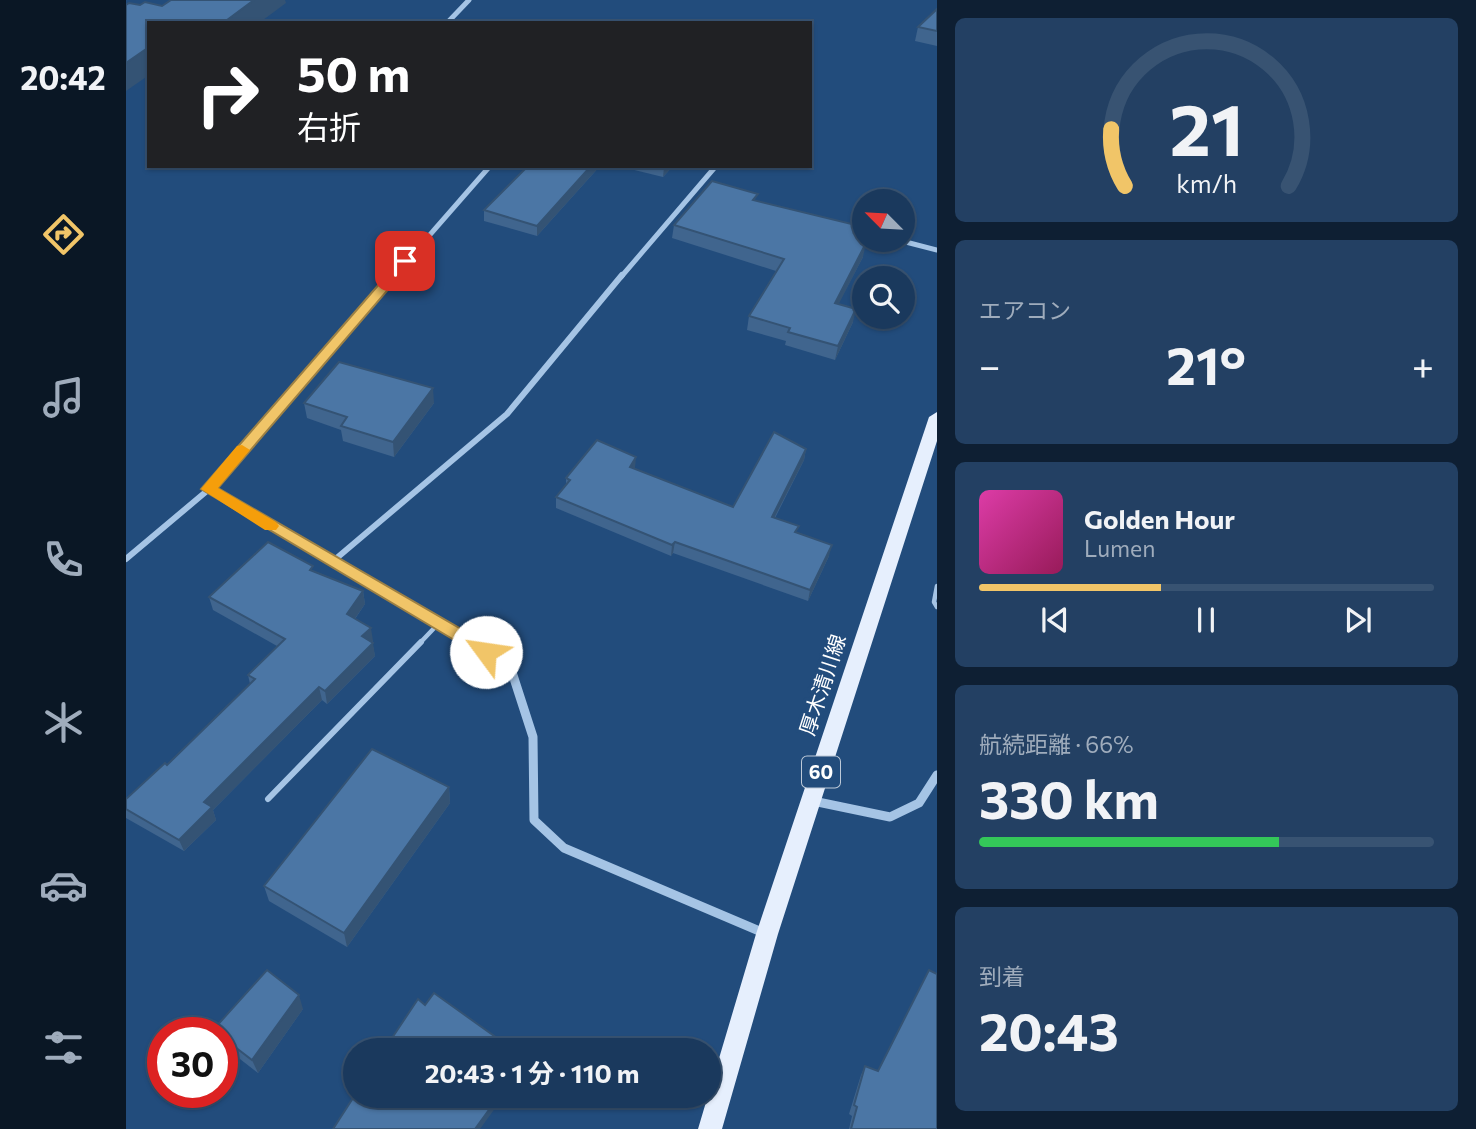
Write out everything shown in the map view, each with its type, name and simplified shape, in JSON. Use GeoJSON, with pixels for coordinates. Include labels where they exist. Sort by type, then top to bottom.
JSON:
{"type":"FeatureCollection","features":[{"type":"Feature","properties":{"kind":"main road","name":"厚木清川線"},"geometry":{"type":"LineString","coordinates":[[709,1129],[767,934],[931,450],[937,417]]}},
{"type":"Feature","properties":{"kind":"street"},"geometry":{"type":"LineString","coordinates":[[449,21],[470,0]]}},
{"type":"Feature","properties":{"kind":"street"},"geometry":{"type":"LineString","coordinates":[[126,559],[208,489],[488,168]]}},
{"type":"Feature","properties":{"kind":"street"},"geometry":{"type":"LineString","coordinates":[[332,562],[507,414],[714,168]]}},
{"type":"Feature","properties":{"kind":"street"},"geometry":{"type":"LineString","coordinates":[[699,185],[711,188]]}},
{"type":"Feature","properties":{"kind":"street"},"geometry":{"type":"LineString","coordinates":[[915,244],[937,250]]}},
{"type":"Feature","properties":{"kind":"street"},"geometry":{"type":"LineString","coordinates":[[208,489],[510,666],[533,737],[534,820],[564,848],[767,934]]}},
{"type":"Feature","properties":{"kind":"street"},"geometry":{"type":"LineString","coordinates":[[812,801],[890,817],[919,803],[937,775]]}},
{"type":"Feature","properties":{"kind":"lane"},"geometry":{"type":"LineString","coordinates":[[937,586],[934,602],[937,607]]}},
{"type":"Feature","properties":{"kind":"lane"},"geometry":{"type":"LineString","coordinates":[[268,799],[438,624]]}},
{"type":"Feature","properties":{"kind":"building"},"geometry":{"type":"Polygon","coordinates":[[[171,0],[254,0],[226,21],[147,21],[147,48],[126,63],[126,5],[140,5],[145,2],[162,6],[171,0]]]}},
{"type":"Feature","properties":{"kind":"building"},"geometry":{"type":"Polygon","coordinates":[[[937,9],[937,31],[918,27],[937,9]]]}},
{"type":"Feature","properties":{"kind":"building"},"geometry":{"type":"Polygon","coordinates":[[[526,168],[589,168],[537,226],[484,210],[526,168]]]}},
{"type":"Feature","properties":{"kind":"building"},"geometry":{"type":"Polygon","coordinates":[[[712,181],[758,194],[753,200],[852,224],[852,252],[861,252],[835,303],[852,308],[852,317],[838,346],[788,332],[790,328],[749,316],[784,259],[674,225],[712,181]]]}},
{"type":"Feature","properties":{"kind":"building"},"geometry":{"type":"Polygon","coordinates":[[[339,362],[433,388],[393,442],[341,426],[347,417],[304,403],[339,362]]]}},
{"type":"Feature","properties":{"kind":"building"},"geometry":{"type":"Polygon","coordinates":[[[774,432],[806,449],[772,517],[799,526],[795,532],[832,545],[810,590],[675,542],[672,545],[556,497],[570,480],[566,478],[597,440],[636,457],[630,467],[733,507],[774,432]]]}},
{"type":"Feature","properties":{"kind":"building"},"geometry":{"type":"Polygon","coordinates":[[[268,542],[313,566],[310,570],[363,591],[347,614],[371,628],[362,636],[373,643],[325,691],[319,687],[204,802],[212,807],[179,840],[126,809],[126,799],[165,763],[167,765],[255,679],[248,675],[285,639],[209,597],[268,542]]]}},
{"type":"Feature","properties":{"kind":"building"},"geometry":{"type":"Polygon","coordinates":[[[372,749],[449,787],[344,933],[264,886],[372,749]]]}},
{"type":"Feature","properties":{"kind":"building"},"geometry":{"type":"Polygon","coordinates":[[[267,970],[299,995],[252,1060],[238,1049],[238,1017],[225,1017],[267,970]]]}},
{"type":"Feature","properties":{"kind":"building"},"geometry":{"type":"Polygon","coordinates":[[[929,970],[937,974],[937,1129],[851,1129],[857,1107],[854,1105],[865,1066],[878,1071],[929,970]]]}},
{"type":"Feature","properties":{"kind":"building"},"geometry":{"type":"Polygon","coordinates":[[[434,993],[497,1038],[392,1038],[418,999],[425,1005],[434,993]]]}},
{"type":"Feature","properties":{"kind":"building"},"geometry":{"type":"Polygon","coordinates":[[[347,1108],[490,1108],[475,1129],[333,1129],[347,1108]]]}},
{"type":"Feature","properties":{"kind":"slow traffic"},"geometry":{"type":"LineString","coordinates":[[242,450],[208,489],[271,526]]}},
{"type":"Feature","properties":{"kind":"route"},"geometry":{"type":"LineString","coordinates":[[405,261],[208,489],[486,652]]}}]}
